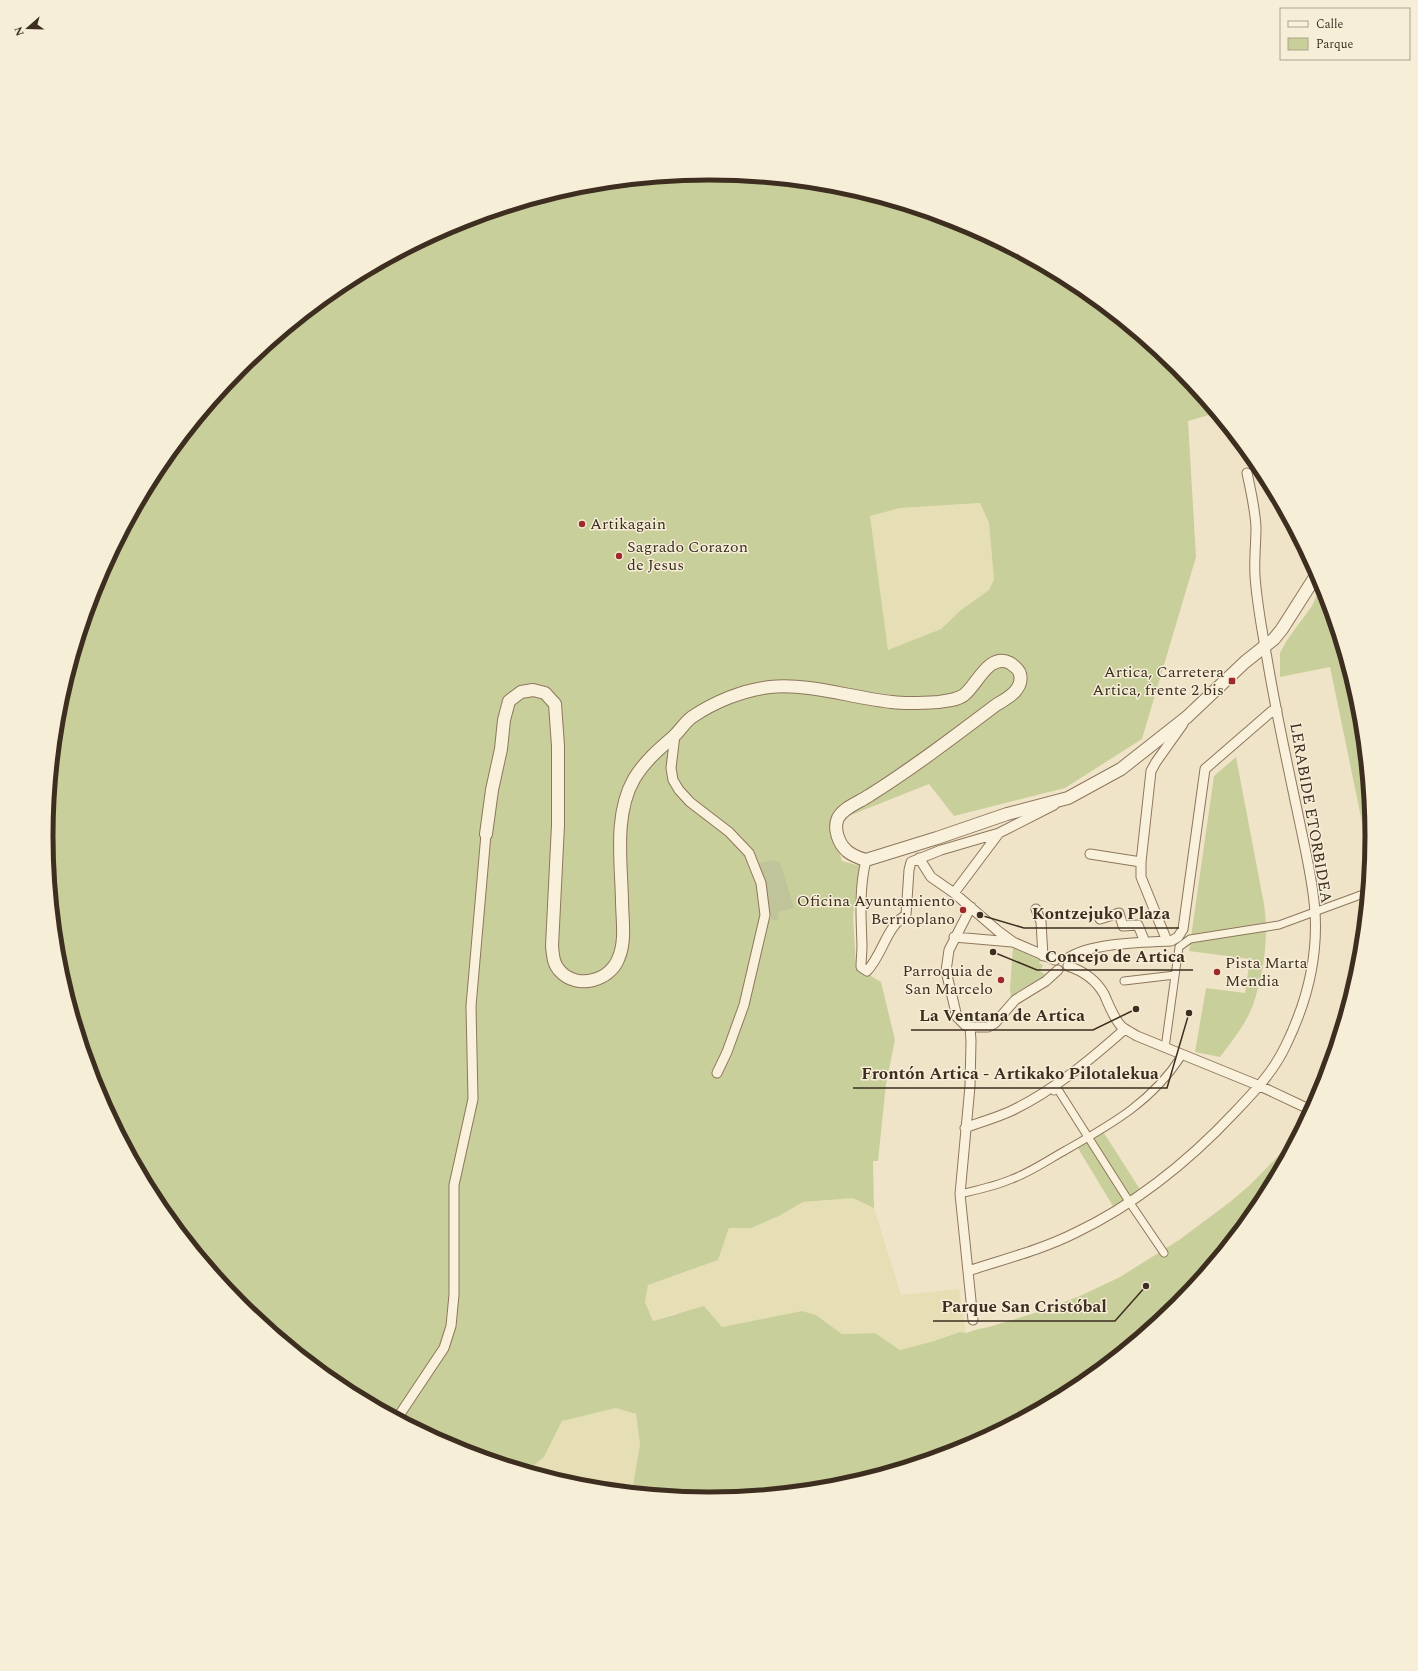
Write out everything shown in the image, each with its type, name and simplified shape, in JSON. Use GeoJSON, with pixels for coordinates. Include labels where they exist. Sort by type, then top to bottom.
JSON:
{"type":"FeatureCollection","features":[{"type":"Feature","properties":{"kind":"street","name":"LERABIDE ETORBIDEA"},"geometry":{"type":"LineString","coordinates":[[968,1271],[1048,1245],[1075,1233],[1130,1203],[1161,1180],[1211,1137],[1260,1086],[1286,1046],[1306,996],[1311,976],[1315,940],[1315,912],[1308,860],[1259,616],[1255,574],[1256,526],[1253,500],[1247,473]]}},
{"type":"Feature","properties":{"kind":"street"},"geometry":{"type":"LineString","coordinates":[[1296,608],[1310,573]]}},
{"type":"Feature","properties":{"kind":"street"},"geometry":{"type":"LineString","coordinates":[[400,1414],[444,1348],[451,1326],[454,1295],[454,1185],[473,1099],[474,1084],[471,1006],[486,834],[492,790],[501,749],[504,720],[509,701],[521,692],[533,690],[545,693],[555,704],[557,733],[558,825],[552,946],[553,960],[559,970],[568,978],[582,981],[597,980],[609,972],[619,958],[623,934],[621,838],[623,811],[627,795],[634,778],[659,748],[675,735],[681,726],[710,706],[732,697],[769,687],[815,690],[893,702],[939,702],[952,700],[962,696],[972,687],[990,665],[1002,660],[1009,662],[1016,668],[1020,674],[1020,682],[1016,691],[1009,698],[996,705],[887,784],[847,808],[838,818],[836,830],[839,840],[846,851],[856,857],[866,860],[1007,814],[1060,800],[1078,793],[1121,769],[1188,717],[1274,639],[1313,580]]}},
{"type":"Feature","properties":{"kind":"street"},"geometry":{"type":"LineString","coordinates":[[971,907],[954,937],[949,950],[946,971],[958,1017],[965,1025],[970,1027],[988,1027],[995,1024],[1015,1000],[1046,981],[1058,970],[1064,970],[1073,954],[1113,944],[1171,941],[1178,937],[1183,929],[1205,769],[1272,711],[1277,710]]}},
{"type":"Feature","properties":{"kind":"street"},"geometry":{"type":"LineString","coordinates":[[1167,941],[1141,877],[1141,862],[1151,771],[1188,717]]}},
{"type":"Feature","properties":{"kind":"street"},"geometry":{"type":"LineString","coordinates":[[675,735],[671,768],[674,780],[679,790],[690,802],[729,832],[749,852],[761,884],[765,915],[744,1005],[727,1052],[717,1073]]}},
{"type":"Feature","properties":{"kind":"street"},"geometry":{"type":"LineString","coordinates":[[866,860],[860,897],[862,947],[861,967],[867,971],[874,963],[892,928],[898,920],[906,915],[909,870],[911,862],[919,858],[999,833],[1049,808],[1060,800]]}},
{"type":"Feature","properties":{"kind":"street"},"geometry":{"type":"LineString","coordinates":[[954,893],[999,833]]}},
{"type":"Feature","properties":{"kind":"street"},"geometry":{"type":"LineString","coordinates":[[1090,854],[1141,862]]}},
{"type":"Feature","properties":{"kind":"street"},"geometry":{"type":"LineString","coordinates":[[919,858],[931,876],[1013,942],[1054,960],[1061,956],[1084,973],[1096,983],[1103,993],[1108,1006],[1120,1025],[1125,1029],[1137,1036],[1260,1086],[1306,1107]]}},
{"type":"Feature","properties":{"kind":"street"},"geometry":{"type":"LineString","coordinates":[[1165,1048],[1179,947],[1190,939],[1279,925],[1362,894]]}},
{"type":"Feature","properties":{"kind":"street"},"geometry":{"type":"LineString","coordinates":[[1036,909],[1041,922],[1043,956]]}},
{"type":"Feature","properties":{"kind":"street"},"geometry":{"type":"LineString","coordinates":[[1100,918],[1119,913],[1123,926],[1138,925],[1145,942]]}},
{"type":"Feature","properties":{"kind":"street"},"geometry":{"type":"LineString","coordinates":[[954,937],[1013,942]]}},
{"type":"Feature","properties":{"kind":"street"},"geometry":{"type":"LineString","coordinates":[[1054,960],[1054,966],[1058,970]]}},
{"type":"Feature","properties":{"kind":"street"},"geometry":{"type":"LineString","coordinates":[[1124,981],[1175,975]]}},
{"type":"Feature","properties":{"kind":"street"},"geometry":{"type":"LineString","coordinates":[[970,1027],[970,1086],[960,1194],[973,1320]]}},
{"type":"Feature","properties":{"kind":"street"},"geometry":{"type":"LineString","coordinates":[[965,1128],[1011,1111],[1052,1087],[1093,1057],[1125,1029]]}},
{"type":"Feature","properties":{"kind":"street"},"geometry":{"type":"LineString","coordinates":[[960,1194],[1012,1180],[1089,1138],[1122,1117],[1153,1091],[1171,1073],[1182,1055]]}},
{"type":"Feature","properties":{"kind":"street"},"geometry":{"type":"LineString","coordinates":[[1052,1087],[1054,1091],[1057,1088],[1130,1203],[1164,1253]]}},
{"type":"Feature","properties":{"kind":"shaded area"},"geometry":{"type":"Polygon","coordinates":[[[981,503],[989,523],[994,579],[989,590],[961,610],[941,629],[888,650],[870,515],[900,508],[981,503]]]}},
{"type":"Feature","properties":{"kind":"shaded area"},"geometry":{"type":"Polygon","coordinates":[[[853,1198],[874,1208],[901,1295],[959,1289],[966,1333],[960,1332],[900,1350],[875,1333],[842,1334],[816,1315],[802,1311],[722,1327],[676,1313],[653,1321],[645,1302],[648,1285],[718,1260],[729,1228],[751,1228],[779,1216],[803,1202],[853,1198]]]}},
{"type":"Feature","properties":{"kind":"shaded area"},"geometry":{"type":"Polygon","coordinates":[[[616,1408],[636,1414],[640,1445],[633,1487],[581,1479],[532,1467],[544,1457],[562,1421],[616,1408]]]}},
{"type":"Feature","properties":{"kind":"green space"},"geometry":{"type":"Polygon","coordinates":[[[666,181],[752,181],[795,185],[837,192],[879,202],[920,214],[960,229],[1037,267],[1108,315],[1142,342],[1202,403],[1211,414],[1188,421],[1196,557],[1142,739],[1065,788],[954,816],[929,784],[831,823],[842,861],[860,866],[853,916],[856,967],[881,982],[895,1040],[886,1084],[878,1161],[873,1161],[874,1208],[853,1198],[803,1202],[779,1216],[751,1228],[729,1228],[718,1260],[648,1285],[645,1302],[653,1321],[704,1306],[722,1327],[802,1311],[816,1315],[842,1334],[875,1333],[900,1350],[960,1332],[966,1333],[992,1326],[1035,1313],[1080,1296],[1120,1277],[1179,1240],[1230,1202],[1251,1184],[1286,1147],[1254,1200],[1229,1235],[1202,1268],[1142,1329],[1073,1381],[1037,1404],[960,1442],[920,1457],[879,1469],[837,1479],[795,1486],[709,1492],[633,1487],[640,1445],[636,1414],[616,1408],[562,1421],[544,1457],[532,1467],[498,1457],[458,1442],[381,1404],[310,1356],[276,1329],[216,1268],[189,1235],[164,1200],[141,1163],[121,1126],[103,1087],[88,1046],[75,1005],[59,921],[54,878],[54,793],[59,750],[75,666],[103,584],[121,545],[141,507],[189,436],[216,403],[276,342],[345,290],[381,267],[458,229],[498,214],[581,192],[623,185],[666,181]],[[980,503],[900,508],[870,516],[888,650],[941,629],[961,610],[989,590],[994,579],[989,523],[980,503]]]}},
{"type":"Feature","properties":{"kind":"green space"},"geometry":{"type":"Polygon","coordinates":[[[1318,593],[1343,666],[1359,750],[1364,793],[1365,837],[1330,667],[1280,677],[1280,653],[1287,640],[1312,606],[1318,593]]]}},
{"type":"Feature","properties":{"kind":"green space"},"geometry":{"type":"Polygon","coordinates":[[[1236,757],[1264,904],[1266,942],[1263,968],[1253,1005],[1243,1026],[1220,1057],[1195,1052],[1206,988],[1245,993],[1250,959],[1189,951],[1214,776],[1236,757]]]}},
{"type":"Feature","properties":{"kind":"green space"},"geometry":{"type":"Polygon","coordinates":[[[770,860],[780,862],[794,908],[778,912],[779,920],[772,920],[759,864],[770,860]]]}},
{"type":"Feature","properties":{"kind":"green space"},"geometry":{"type":"Polygon","coordinates":[[[1013,946],[1042,958],[1039,963],[1043,965],[1040,971],[1046,975],[1011,996],[1010,989],[1013,946]]]}},
{"type":"Feature","properties":{"kind":"green space"},"geometry":{"type":"Polygon","coordinates":[[[1102,1130],[1143,1194],[1116,1211],[1076,1145],[1102,1130]]]}},
{"type":"Feature","properties":{"kind":"place","name":"Artikagain"},"geometry":{"type":"Point","coordinates":[582,524]}},
{"type":"Feature","properties":{"kind":"place","name":"Sagrado Corazon de Jesus"},"geometry":{"type":"Point","coordinates":[619,556]}},
{"type":"Feature","properties":{"kind":"place","name":"Artica, Carretera Artica, frente 2 bis"},"geometry":{"type":"Point","coordinates":[1232,681]}},
{"type":"Feature","properties":{"kind":"place","name":"Oficina Ayuntamiento Berrioplano"},"geometry":{"type":"Point","coordinates":[963,910]}},
{"type":"Feature","properties":{"kind":"place","name":"Kontzejuko Plaza"},"geometry":{"type":"Point","coordinates":[980,915]}},
{"type":"Feature","properties":{"kind":"place","name":"Concejo de Artica"},"geometry":{"type":"Point","coordinates":[993,952]}},
{"type":"Feature","properties":{"kind":"place","name":"Pista Marta Mendia"},"geometry":{"type":"Point","coordinates":[1217,972]}},
{"type":"Feature","properties":{"kind":"place","name":"Parroquia de San Marcelo"},"geometry":{"type":"Point","coordinates":[1001,980]}},
{"type":"Feature","properties":{"kind":"place","name":"La Ventana de Artica"},"geometry":{"type":"Point","coordinates":[1136,1009]}},
{"type":"Feature","properties":{"kind":"place","name":"Frontón Artica - Artikako Pilotalekua"},"geometry":{"type":"Point","coordinates":[1189,1013]}},
{"type":"Feature","properties":{"kind":"place","name":"Parque San Cristóbal"},"geometry":{"type":"Point","coordinates":[1146,1286]}}]}
